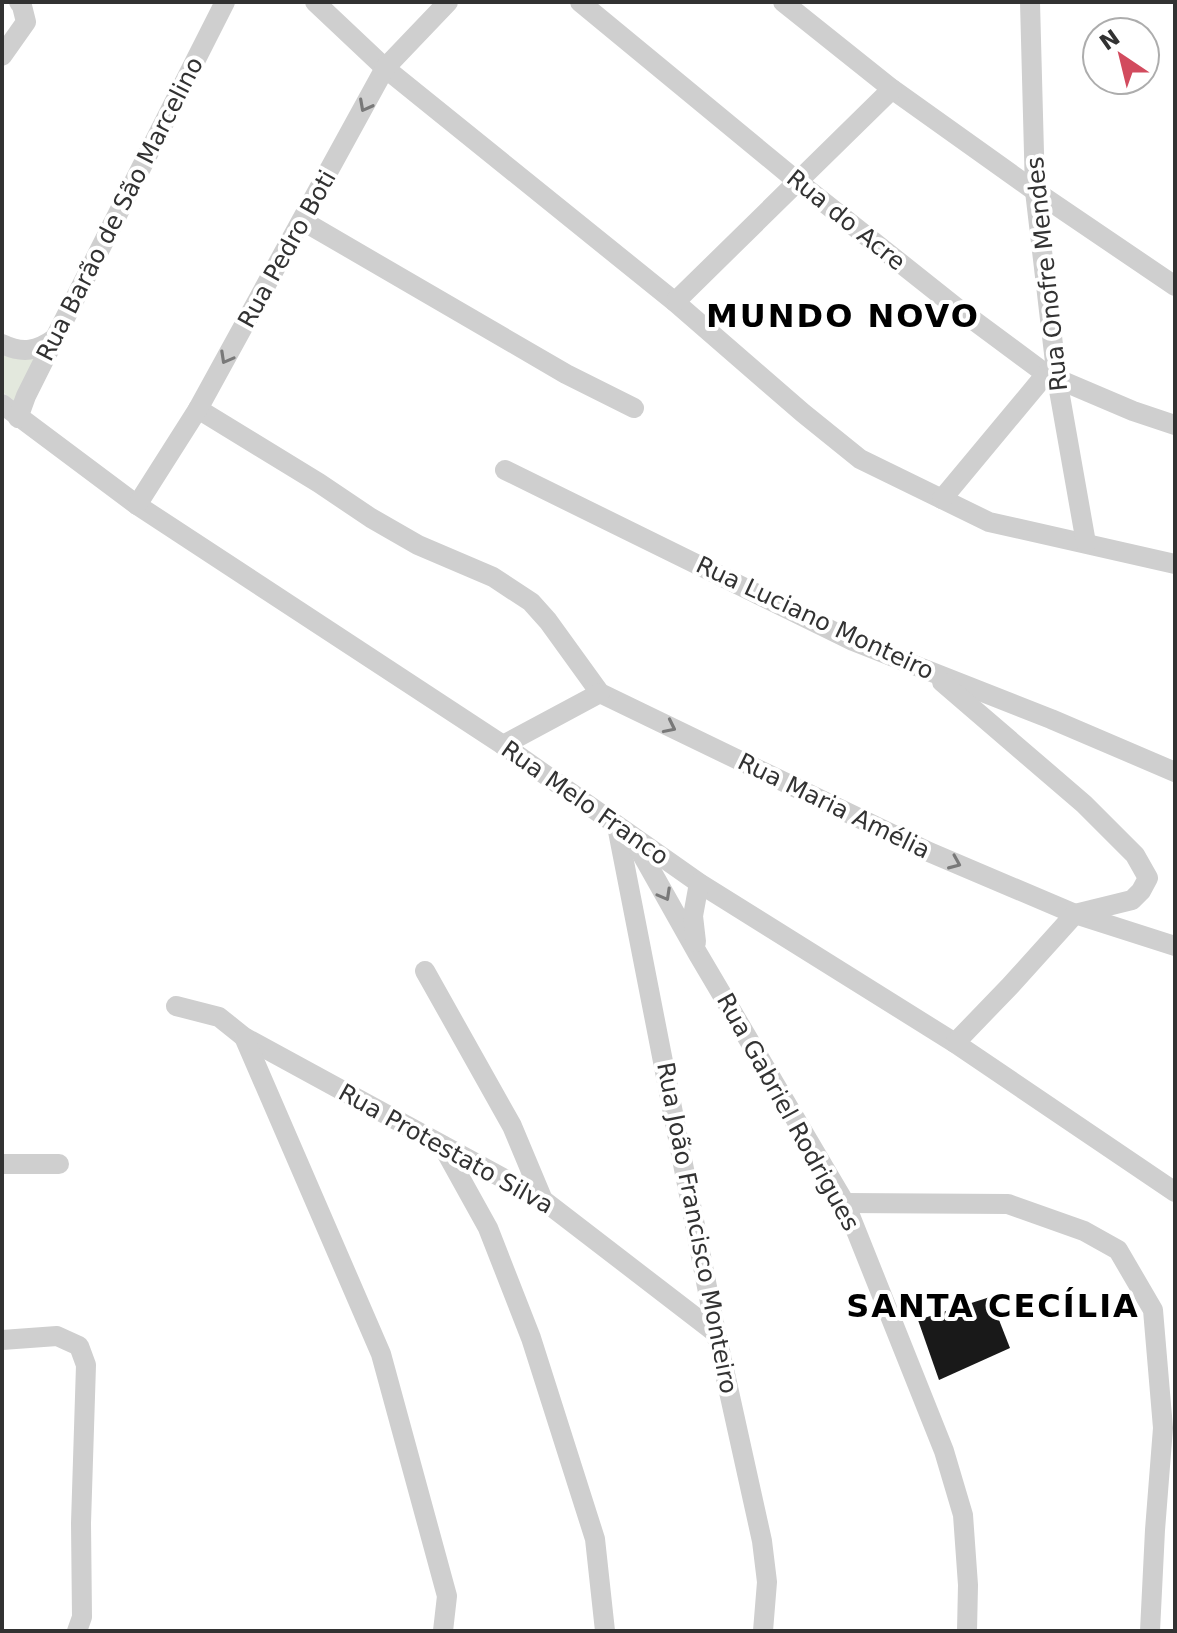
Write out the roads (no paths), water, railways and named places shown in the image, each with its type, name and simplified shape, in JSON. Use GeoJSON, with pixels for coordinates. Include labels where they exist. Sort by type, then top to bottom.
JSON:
{"type":"FeatureCollection","features":[{"type":"Feature","properties":{"kind":"street"},"geometry":{"type":"LineString","coordinates":[[2,56],[26,22],[19,2]]}},
{"type":"Feature","properties":{"kind":"street","name":"Rua Barão de São Marcelino"},"geometry":{"type":"LineString","coordinates":[[10,411],[26,396],[225,2]]}},
{"type":"Feature","properties":{"kind":"street"},"geometry":{"type":"LineString","coordinates":[[315,2],[385,68],[675,302],[860,459],[989,522],[1175,564]]}},
{"type":"Feature","properties":{"kind":"street","name":"Rua Pedro Boti"},"geometry":{"type":"LineString","coordinates":[[137,505],[198,409],[385,68],[448,2]]}},
{"type":"Feature","properties":{"kind":"street","name":"Rua do Acre"},"geometry":{"type":"LineString","coordinates":[[580,2],[797,181],[957,308],[1051,376],[1133,411],[1175,425]]}},
{"type":"Feature","properties":{"kind":"street"},"geometry":{"type":"LineString","coordinates":[[783,2],[892,89],[1175,286]]}},
{"type":"Feature","properties":{"kind":"street","name":"Rua Onofre Mendes"},"geometry":{"type":"LineString","coordinates":[[1030,2],[1035,191],[1051,376],[1086,543]]}},
{"type":"Feature","properties":{"kind":"street"},"geometry":{"type":"LineString","coordinates":[[675,302],[892,89]]}},
{"type":"Feature","properties":{"kind":"street"},"geometry":{"type":"LineString","coordinates":[[303,221],[566,374],[634,408]]}},
{"type":"Feature","properties":{"kind":"street"},"geometry":{"type":"LineString","coordinates":[[2,344],[25,350],[42,347],[55,338]]}},
{"type":"Feature","properties":{"kind":"street"},"geometry":{"type":"LineString","coordinates":[[942,499],[1051,376]]}},
{"type":"Feature","properties":{"kind":"street"},"geometry":{"type":"LineString","coordinates":[[198,409],[371,518],[418,545],[493,577],[531,602],[600,693],[503,745]]}},
{"type":"Feature","properties":{"kind":"street","name":"Rua Melo Franco"},"geometry":{"type":"LineString","coordinates":[[10,411],[137,505],[503,745],[699,883],[955,1043],[1175,1192]]}},
{"type":"Feature","properties":{"kind":"street","name":"Rua Luciano Monteiro"},"geometry":{"type":"LineString","coordinates":[[505,470],[853,641],[1175,772]]}},
{"type":"Feature","properties":{"kind":"street"},"geometry":{"type":"LineString","coordinates":[[930,672],[1084,804],[1135,855],[1148,878],[1132,900],[1075,914],[955,1043]]}},
{"type":"Feature","properties":{"kind":"street","name":"Rua Maria Amélia"},"geometry":{"type":"LineString","coordinates":[[600,693],[929,852],[1075,914],[1175,946]]}},
{"type":"Feature","properties":{"kind":"street","name":"Rua Gabriel Rodrigues"},"geometry":{"type":"LineString","coordinates":[[624,831],[845,1203],[944,1451],[963,1515],[968,1585],[967,1631]]}},
{"type":"Feature","properties":{"kind":"street","name":"Rua João Francisco Monteiro"},"geometry":{"type":"LineString","coordinates":[[624,831],[716,1333],[762,1541],[767,1582],[763,1631]]}},
{"type":"Feature","properties":{"kind":"street"},"geometry":{"type":"LineString","coordinates":[[698,954],[693,916],[699,883]]}},
{"type":"Feature","properties":{"kind":"street"},"geometry":{"type":"LineString","coordinates":[[425,971],[512,1126],[543,1200]]}},
{"type":"Feature","properties":{"kind":"street","name":"Rua Protestato Silva"},"geometry":{"type":"LineString","coordinates":[[176,1006],[219,1017],[244,1037],[543,1200],[716,1333]]}},
{"type":"Feature","properties":{"kind":"street"},"geometry":{"type":"LineString","coordinates":[[244,1037],[381,1354],[447,1596],[443,1631]]}},
{"type":"Feature","properties":{"kind":"street"},"geometry":{"type":"LineString","coordinates":[[442,1145],[488,1228],[531,1338],[595,1539],[605,1631]]}},
{"type":"Feature","properties":{"kind":"street"},"geometry":{"type":"LineString","coordinates":[[2,1164],[59,1164]]}},
{"type":"Feature","properties":{"kind":"street"},"geometry":{"type":"LineString","coordinates":[[845,1203],[1008,1204],[1084,1231],[1118,1250],[1153,1310],[1169,1425],[1155,1530],[1150,1631]]}},
{"type":"Feature","properties":{"kind":"street"},"geometry":{"type":"LineString","coordinates":[[2,1340],[57,1336],[79,1346],[86,1365],[81,1523],[82,1617],[77,1631]]}},
{"type":"Feature","properties":{"kind":"district","name":"MUNDO NOVO"},"geometry":{"type":"Point","coordinates":[843,316]}},
{"type":"Feature","properties":{"kind":"district","name":"SANTA CECÍLIA"},"geometry":{"type":"Point","coordinates":[993,1306]}}]}
